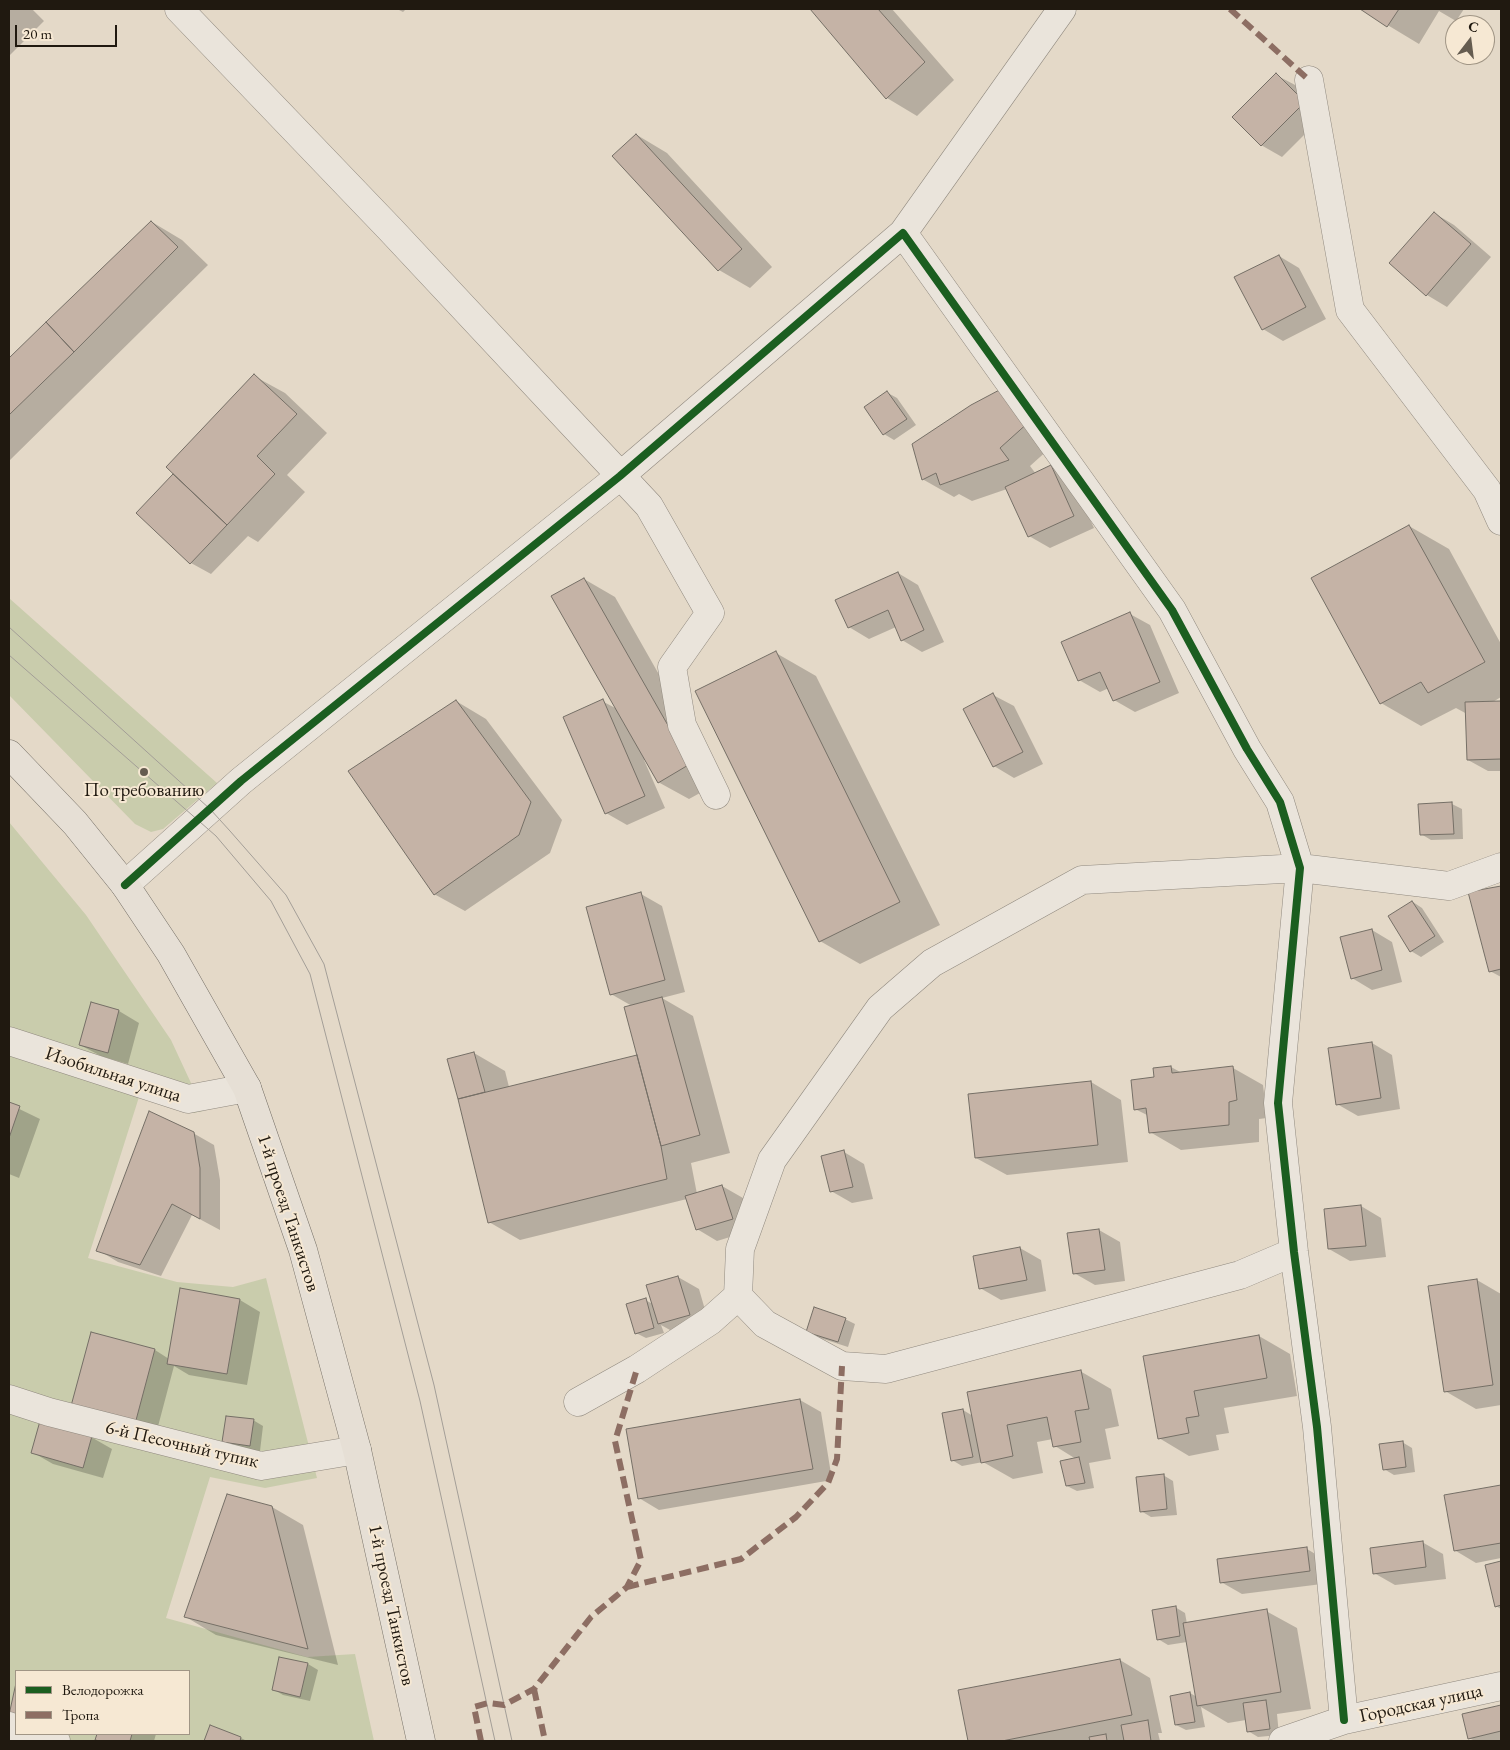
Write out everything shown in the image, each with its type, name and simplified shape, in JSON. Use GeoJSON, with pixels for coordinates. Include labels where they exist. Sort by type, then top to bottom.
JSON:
{"type":"FeatureCollection","features":[{"type":"Feature","properties":{"kind":"main road","name":"1-й проезд Танкистов"},"geometry":{"type":"LineString","coordinates":[[9,754],[75,823],[125,885],[171,954],[247,1088],[303,1250],[357,1450],[421,1741]]}},
{"type":"Feature","properties":{"kind":"street"},"geometry":{"type":"LineString","coordinates":[[179,9],[390,229],[649,506],[710,613],[672,667],[682,725],[716,795]]}},
{"type":"Feature","properties":{"kind":"street"},"geometry":{"type":"LineString","coordinates":[[125,885],[241,781],[620,476],[903,233],[1062,9]]}},
{"type":"Feature","properties":{"kind":"street"},"geometry":{"type":"LineString","coordinates":[[1309,80],[1350,310],[1487,490],[1501,521]]}},
{"type":"Feature","properties":{"kind":"street"},"geometry":{"type":"LineString","coordinates":[[903,233],[1172,610],[1248,749],[1280,802],[1300,868],[1278,1103],[1294,1252],[1317,1427],[1344,1720]]}},
{"type":"Feature","properties":{"kind":"street"},"geometry":{"type":"LineString","coordinates":[[578,1402],[637,1369],[694,1332],[710,1321],[738,1296],[740,1249],[772,1160],[880,1008],[932,963],[1082,880],[1300,868],[1449,886],[1501,867]]}},
{"type":"Feature","properties":{"kind":"street","name":"Изобильная улица"},"geometry":{"type":"LineString","coordinates":[[9,1041],[188,1099],[247,1088]]}},
{"type":"Feature","properties":{"kind":"street"},"geometry":{"type":"LineString","coordinates":[[738,1296],[765,1324],[824,1358],[842,1366],[886,1369],[1240,1275],[1294,1252]]}},
{"type":"Feature","properties":{"kind":"street","name":"6-й Песочный тупик"},"geometry":{"type":"LineString","coordinates":[[9,1399],[49,1412],[261,1466],[357,1450]]}},
{"type":"Feature","properties":{"kind":"street","name":"Городская улица"},"geometry":{"type":"LineString","coordinates":[[1284,1741],[1344,1720],[1501,1686]]}},
{"type":"Feature","properties":{"kind":"street"},"geometry":{"type":"LineString","coordinates":[[36,1735],[56,1741]]}},
{"type":"Feature","properties":{"kind":"green space"},"geometry":{"type":"Polygon","coordinates":[[[9,598],[217,783],[163,829],[151,832],[135,824],[9,695],[9,598]]]}},
{"type":"Feature","properties":{"kind":"green space"},"geometry":{"type":"Polygon","coordinates":[[[9,822],[86,915],[171,1040],[204,1111],[193,1113],[139,1097],[88,1258],[177,1282],[233,1287],[266,1278],[317,1478],[265,1488],[210,1477],[166,1618],[307,1657],[355,1654],[374,1741],[9,1741],[9,822]]]}},
{"type":"Feature","properties":{"kind":"building"},"geometry":{"type":"Polygon","coordinates":[[[810,9],[878,9],[925,62],[886,99],[810,9]]]}},
{"type":"Feature","properties":{"kind":"building"},"geometry":{"type":"Polygon","coordinates":[[[1360,9],[1399,9],[1387,27],[1360,9]]]}},
{"type":"Feature","properties":{"kind":"building"},"geometry":{"type":"Polygon","coordinates":[[[1276,73],[1305,102],[1261,146],[1232,117],[1276,73]]]}},
{"type":"Feature","properties":{"kind":"building"},"geometry":{"type":"Polygon","coordinates":[[[636,134],[742,249],[718,271],[612,156],[636,134]]]}},
{"type":"Feature","properties":{"kind":"building"},"geometry":{"type":"Polygon","coordinates":[[[1434,212],[1471,244],[1426,296],[1389,263],[1434,212]]]}},
{"type":"Feature","properties":{"kind":"building"},"geometry":{"type":"Polygon","coordinates":[[[151,221],[178,247],[74,352],[46,322],[151,221]]]}},
{"type":"Feature","properties":{"kind":"building"},"geometry":{"type":"Polygon","coordinates":[[[1279,255],[1306,307],[1262,330],[1234,277],[1279,255]]]}},
{"type":"Feature","properties":{"kind":"building"},"geometry":{"type":"Polygon","coordinates":[[[46,322],[74,352],[9,415],[9,358],[46,322]]]}},
{"type":"Feature","properties":{"kind":"building"},"geometry":{"type":"Polygon","coordinates":[[[254,374],[297,414],[257,456],[275,474],[227,525],[166,467],[254,374]]]}},
{"type":"Feature","properties":{"kind":"building"},"geometry":{"type":"Polygon","coordinates":[[[1005,387],[1030,421],[1000,448],[1009,460],[940,485],[936,473],[922,480],[912,444],[971,405],[1005,387]]]}},
{"type":"Feature","properties":{"kind":"building"},"geometry":{"type":"Polygon","coordinates":[[[887,391],[907,419],[883,435],[864,407],[887,391]]]}},
{"type":"Feature","properties":{"kind":"building"},"geometry":{"type":"Polygon","coordinates":[[[1051,465],[1074,516],[1028,537],[1005,487],[1051,465]]]}},
{"type":"Feature","properties":{"kind":"building"},"geometry":{"type":"Polygon","coordinates":[[[173,474],[227,525],[190,564],[136,513],[173,474]]]}},
{"type":"Feature","properties":{"kind":"building"},"geometry":{"type":"Polygon","coordinates":[[[1409,525],[1485,662],[1428,693],[1421,682],[1380,704],[1311,578],[1409,525]]]}},
{"type":"Feature","properties":{"kind":"building"},"geometry":{"type":"Polygon","coordinates":[[[898,572],[924,630],[901,641],[888,610],[848,628],[835,600],[898,572]]]}},
{"type":"Feature","properties":{"kind":"building"},"geometry":{"type":"Polygon","coordinates":[[[584,578],[690,764],[658,783],[551,596],[584,578]]]}},
{"type":"Feature","properties":{"kind":"building"},"geometry":{"type":"Polygon","coordinates":[[[1130,612],[1160,682],[1113,701],[1100,672],[1078,681],[1061,642],[1130,612]]]}},
{"type":"Feature","properties":{"kind":"building"},"geometry":{"type":"Polygon","coordinates":[[[776,651],[900,902],[819,942],[695,691],[776,651]]]}},
{"type":"Feature","properties":{"kind":"building"},"geometry":{"type":"Polygon","coordinates":[[[993,693],[1023,752],[993,767],[963,709],[993,693]]]}},
{"type":"Feature","properties":{"kind":"building"},"geometry":{"type":"Polygon","coordinates":[[[603,699],[645,796],[605,814],[563,717],[603,699]]]}},
{"type":"Feature","properties":{"kind":"building"},"geometry":{"type":"Polygon","coordinates":[[[456,700],[531,802],[519,835],[434,895],[348,771],[456,700]]]}},
{"type":"Feature","properties":{"kind":"building"},"geometry":{"type":"Polygon","coordinates":[[[1501,701],[1501,759],[1467,760],[1465,702],[1501,701]]]}},
{"type":"Feature","properties":{"kind":"building"},"geometry":{"type":"Polygon","coordinates":[[[1452,802],[1454,834],[1420,835],[1418,804],[1452,802]]]}},
{"type":"Feature","properties":{"kind":"building"},"geometry":{"type":"Polygon","coordinates":[[[1501,886],[1501,969],[1489,972],[1468,892],[1501,886]]]}},
{"type":"Feature","properties":{"kind":"building"},"geometry":{"type":"Polygon","coordinates":[[[641,892],[665,980],[610,995],[586,907],[641,892]]]}},
{"type":"Feature","properties":{"kind":"building"},"geometry":{"type":"Polygon","coordinates":[[[1412,901],[1435,936],[1410,952],[1388,916],[1412,901]]]}},
{"type":"Feature","properties":{"kind":"building"},"geometry":{"type":"Polygon","coordinates":[[[1372,929],[1382,970],[1351,979],[1340,937],[1372,929]]]}},
{"type":"Feature","properties":{"kind":"building"},"geometry":{"type":"Polygon","coordinates":[[[662,997],[700,1135],[661,1146],[624,1007],[662,997]]]}},
{"type":"Feature","properties":{"kind":"building"},"geometry":{"type":"Polygon","coordinates":[[[91,1002],[119,1010],[108,1053],[79,1045],[91,1002]]]}},
{"type":"Feature","properties":{"kind":"building"},"geometry":{"type":"Polygon","coordinates":[[[1372,1042],[1381,1098],[1336,1105],[1328,1048],[1372,1042]]]}},
{"type":"Feature","properties":{"kind":"building"},"geometry":{"type":"Polygon","coordinates":[[[474,1052],[485,1092],[458,1099],[447,1059],[474,1052]]]}},
{"type":"Feature","properties":{"kind":"building"},"geometry":{"type":"Polygon","coordinates":[[[637,1055],[661,1146],[667,1179],[488,1223],[458,1099],[637,1055]]]}},
{"type":"Feature","properties":{"kind":"building"},"geometry":{"type":"Polygon","coordinates":[[[1171,1066],[1172,1073],[1233,1066],[1237,1100],[1229,1102],[1229,1125],[1149,1133],[1146,1108],[1134,1110],[1131,1080],[1154,1077],[1153,1068],[1171,1066]]]}},
{"type":"Feature","properties":{"kind":"building"},"geometry":{"type":"Polygon","coordinates":[[[1091,1081],[1098,1145],[975,1158],[968,1094],[1091,1081]]]}},
{"type":"Feature","properties":{"kind":"building"},"geometry":{"type":"Polygon","coordinates":[[[9,1102],[20,1106],[9,1138],[9,1102]]]}},
{"type":"Feature","properties":{"kind":"building"},"geometry":{"type":"Polygon","coordinates":[[[149,1111],[194,1132],[200,1168],[200,1219],[172,1204],[140,1265],[96,1251],[149,1111]]]}},
{"type":"Feature","properties":{"kind":"building"},"geometry":{"type":"Polygon","coordinates":[[[844,1150],[853,1187],[830,1192],[821,1156],[844,1150]]]}},
{"type":"Feature","properties":{"kind":"building"},"geometry":{"type":"Polygon","coordinates":[[[722,1185],[733,1219],[696,1230],[685,1196],[722,1185]]]}},
{"type":"Feature","properties":{"kind":"building"},"geometry":{"type":"Polygon","coordinates":[[[1361,1205],[1366,1246],[1328,1249],[1324,1209],[1361,1205]]]}},
{"type":"Feature","properties":{"kind":"building"},"geometry":{"type":"Polygon","coordinates":[[[1099,1229],[1105,1270],[1073,1274],[1067,1233],[1099,1229]]]}},
{"type":"Feature","properties":{"kind":"building"},"geometry":{"type":"Polygon","coordinates":[[[1020,1247],[1027,1280],[979,1289],[973,1256],[1020,1247]]]}},
{"type":"Feature","properties":{"kind":"building"},"geometry":{"type":"Polygon","coordinates":[[[678,1276],[690,1315],[658,1324],[646,1285],[678,1276]]]}},
{"type":"Feature","properties":{"kind":"building"},"geometry":{"type":"Polygon","coordinates":[[[1477,1279],[1493,1385],[1444,1392],[1428,1286],[1477,1279]]]}},
{"type":"Feature","properties":{"kind":"building"},"geometry":{"type":"Polygon","coordinates":[[[180,1288],[240,1299],[227,1374],[167,1364],[180,1288]]]}},
{"type":"Feature","properties":{"kind":"building"},"geometry":{"type":"Polygon","coordinates":[[[646,1298],[654,1328],[635,1334],[626,1304],[646,1298]]]}},
{"type":"Feature","properties":{"kind":"building"},"geometry":{"type":"Polygon","coordinates":[[[814,1307],[846,1318],[838,1342],[806,1332],[814,1307]]]}},
{"type":"Feature","properties":{"kind":"building"},"geometry":{"type":"Polygon","coordinates":[[[91,1332],[155,1349],[135,1424],[71,1406],[91,1332]]]}},
{"type":"Feature","properties":{"kind":"building"},"geometry":{"type":"Polygon","coordinates":[[[1259,1335],[1267,1378],[1194,1391],[1199,1416],[1186,1418],[1189,1433],[1158,1439],[1143,1356],[1259,1335]]]}},
{"type":"Feature","properties":{"kind":"building"},"geometry":{"type":"Polygon","coordinates":[[[1081,1370],[1089,1409],[1075,1411],[1081,1442],[1053,1447],[1047,1417],[1007,1425],[1013,1456],[981,1463],[967,1392],[1081,1370]]]}},
{"type":"Feature","properties":{"kind":"building"},"geometry":{"type":"Polygon","coordinates":[[[800,1399],[813,1469],[638,1499],[626,1429],[800,1399]]]}},
{"type":"Feature","properties":{"kind":"building"},"geometry":{"type":"Polygon","coordinates":[[[963,1409],[973,1457],[951,1461],[942,1413],[963,1409]]]}},
{"type":"Feature","properties":{"kind":"building"},"geometry":{"type":"Polygon","coordinates":[[[226,1416],[254,1419],[250,1446],[222,1442],[226,1416]]]}},
{"type":"Feature","properties":{"kind":"building"},"geometry":{"type":"Polygon","coordinates":[[[40,1421],[92,1436],[83,1468],[31,1453],[40,1421]]]}},
{"type":"Feature","properties":{"kind":"building"},"geometry":{"type":"Polygon","coordinates":[[[1403,1441],[1406,1467],[1383,1470],[1379,1444],[1403,1441]]]}},
{"type":"Feature","properties":{"kind":"building"},"geometry":{"type":"Polygon","coordinates":[[[1079,1457],[1085,1483],[1066,1486],[1060,1461],[1079,1457]]]}},
{"type":"Feature","properties":{"kind":"building"},"geometry":{"type":"Polygon","coordinates":[[[1164,1474],[1167,1509],[1140,1512],[1136,1477],[1164,1474]]]}},
{"type":"Feature","properties":{"kind":"building"},"geometry":{"type":"Polygon","coordinates":[[[1501,1485],[1501,1543],[1454,1551],[1444,1495],[1501,1485]]]}},
{"type":"Feature","properties":{"kind":"building"},"geometry":{"type":"Polygon","coordinates":[[[227,1494],[272,1506],[308,1649],[184,1617],[227,1494]]]}},
{"type":"Feature","properties":{"kind":"building"},"geometry":{"type":"Polygon","coordinates":[[[1423,1541],[1426,1567],[1373,1574],[1370,1548],[1423,1541]]]}},
{"type":"Feature","properties":{"kind":"building"},"geometry":{"type":"Polygon","coordinates":[[[1307,1547],[1310,1571],[1220,1583],[1217,1559],[1307,1547]]]}},
{"type":"Feature","properties":{"kind":"building"},"geometry":{"type":"Polygon","coordinates":[[[1501,1561],[1501,1605],[1495,1607],[1485,1565],[1501,1561]]]}},
{"type":"Feature","properties":{"kind":"building"},"geometry":{"type":"Polygon","coordinates":[[[1176,1606],[1180,1636],[1157,1640],[1152,1610],[1176,1606]]]}},
{"type":"Feature","properties":{"kind":"building"},"geometry":{"type":"Polygon","coordinates":[[[1267,1609],[1281,1692],[1197,1706],[1183,1623],[1267,1609]]]}},
{"type":"Feature","properties":{"kind":"building"},"geometry":{"type":"Polygon","coordinates":[[[279,1657],[308,1663],[300,1697],[272,1690],[279,1657]]]}},
{"type":"Feature","properties":{"kind":"building"},"geometry":{"type":"Polygon","coordinates":[[[1120,1659],[1132,1715],[1002,1741],[968,1741],[958,1690],[1120,1659]]]}},
{"type":"Feature","properties":{"kind":"building"},"geometry":{"type":"Polygon","coordinates":[[[15,1688],[15,1719],[9,1715],[15,1688]]]}},
{"type":"Feature","properties":{"kind":"building"},"geometry":{"type":"Polygon","coordinates":[[[1190,1692],[1195,1722],[1175,1725],[1170,1696],[1190,1692]]]}},
{"type":"Feature","properties":{"kind":"building"},"geometry":{"type":"Polygon","coordinates":[[[1266,1700],[1270,1729],[1247,1732],[1243,1703],[1266,1700]]]}},
{"type":"Feature","properties":{"kind":"building"},"geometry":{"type":"Polygon","coordinates":[[[1501,1705],[1501,1731],[1468,1739],[1462,1714],[1501,1705]]]}},
{"type":"Feature","properties":{"kind":"building"},"geometry":{"type":"Polygon","coordinates":[[[1148,1720],[1151,1741],[1124,1741],[1121,1725],[1148,1720]]]}},
{"type":"Feature","properties":{"kind":"building"},"geometry":{"type":"Polygon","coordinates":[[[210,1725],[241,1737],[240,1741],[204,1741],[210,1725]]]}},
{"type":"Feature","properties":{"kind":"building"},"geometry":{"type":"Polygon","coordinates":[[[1106,1734],[1107,1741],[1090,1741],[1089,1737],[1106,1734]]]}},
{"type":"Feature","properties":{"kind":"building"},"geometry":{"type":"Polygon","coordinates":[[[97,1735],[132,1735],[130,1741],[95,1740],[97,1735]]]}},
{"type":"Feature","properties":{"kind":"tram line"},"geometry":{"type":"LineString","coordinates":[[9,627],[210,809],[286,895],[324,964],[434,1385],[512,1741]]}},
{"type":"Feature","properties":{"kind":"tram line"},"geometry":{"type":"LineString","coordinates":[[9,655],[216,836],[271,901],[310,974],[420,1401],[495,1741]]}},
{"type":"Feature","properties":{"kind":"marked path"},"geometry":{"type":"LineString","coordinates":[[1230,9],[1309,80]]}},
{"type":"Feature","properties":{"kind":"marked path"},"geometry":{"type":"LineString","coordinates":[[627,1587],[741,1559],[796,1517],[828,1483],[837,1459],[842,1366]]}},
{"type":"Feature","properties":{"kind":"marked path"},"geometry":{"type":"LineString","coordinates":[[481,1741],[474,1707],[488,1703],[504,1705],[534,1689],[591,1617],[627,1587],[641,1560],[615,1441],[637,1369]]}},
{"type":"Feature","properties":{"kind":"marked path"},"geometry":{"type":"LineString","coordinates":[[534,1689],[545,1741]]}},
{"type":"Feature","properties":{"kind":"cycle path"},"geometry":{"type":"LineString","coordinates":[[125,885],[241,781],[620,476],[903,233],[1172,610],[1247,749],[1280,802],[1300,868],[1278,1103],[1294,1252],[1317,1427],[1344,1720]]}},
{"type":"Feature","properties":{"kind":"place","name":"По требованию"},"geometry":{"type":"Point","coordinates":[144,772]}}]}
